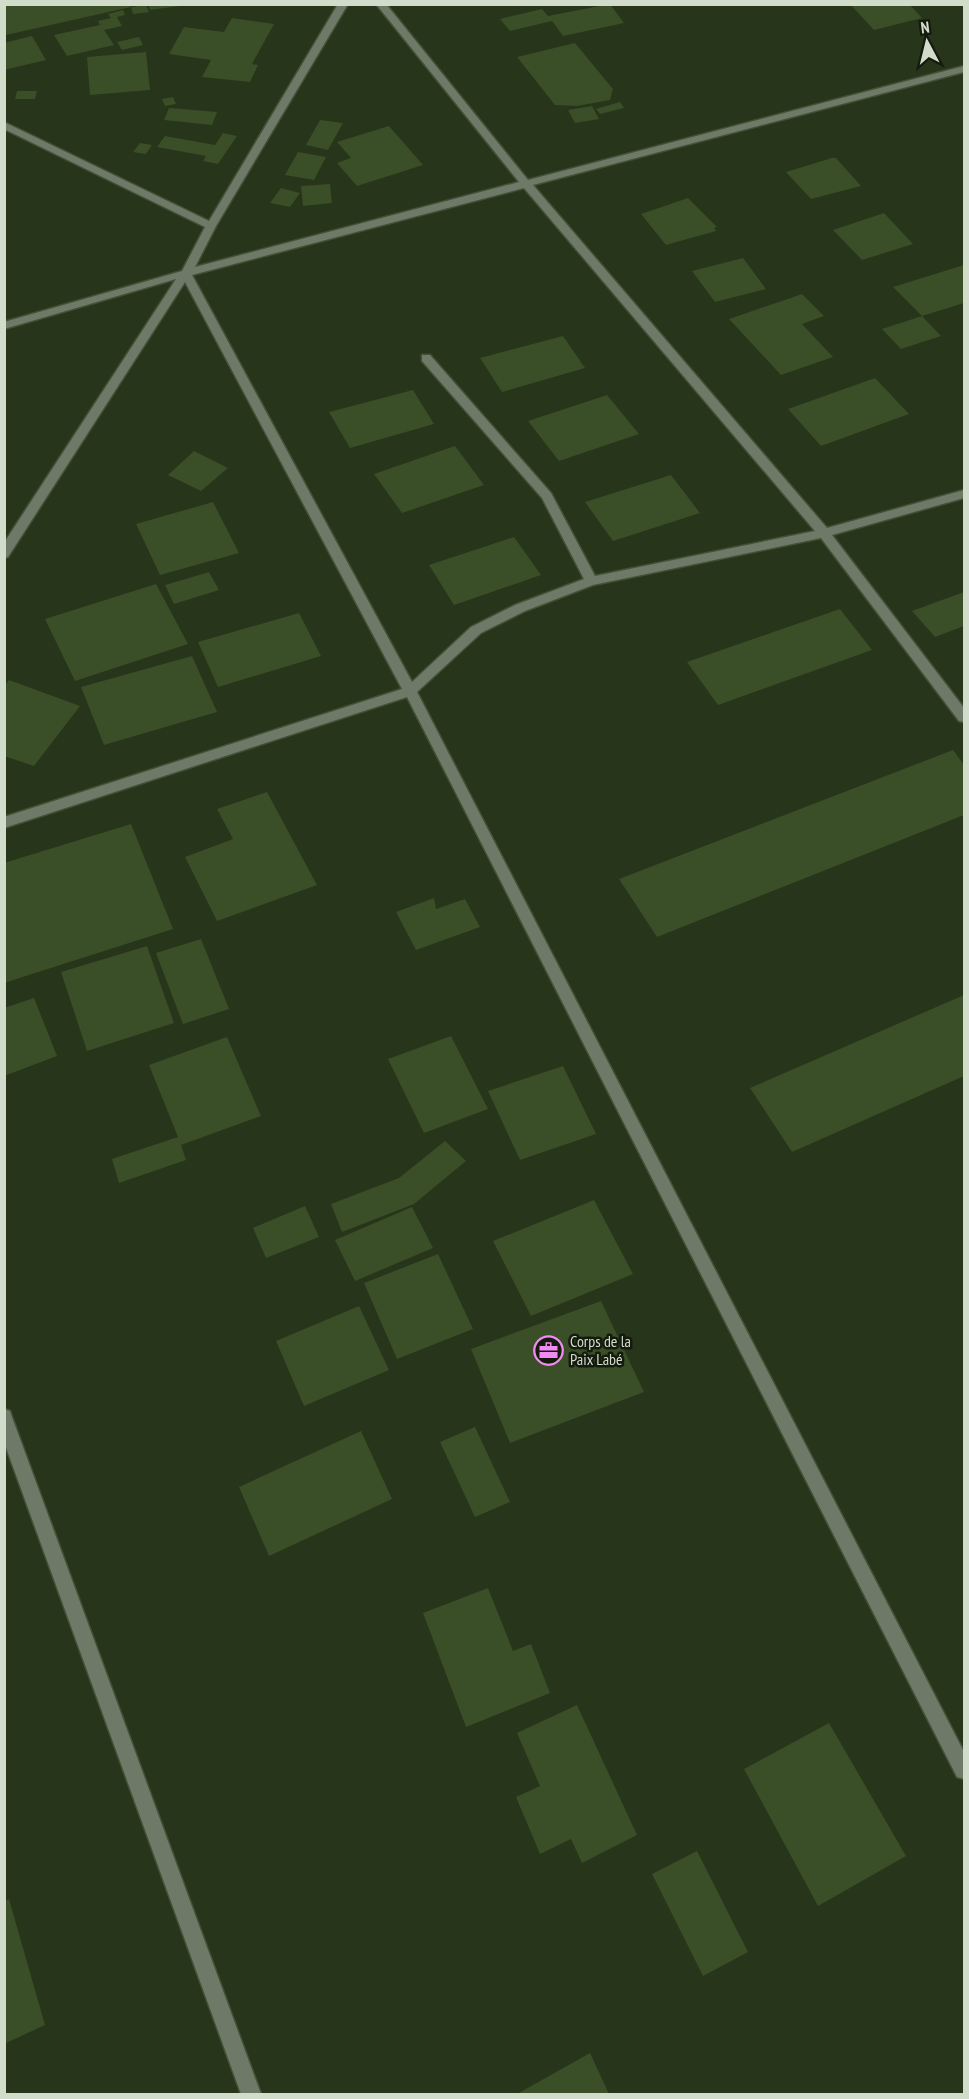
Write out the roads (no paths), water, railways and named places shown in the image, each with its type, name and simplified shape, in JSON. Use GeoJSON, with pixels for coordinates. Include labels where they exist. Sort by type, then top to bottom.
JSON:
{"type":"FeatureCollection","features":[{"type":"Feature","properties":{"kind":"street"},"geometry":{"type":"LineString","coordinates":[[4,554],[186,273],[211,226],[343,4]]}},
{"type":"Feature","properties":{"kind":"street"},"geometry":{"type":"LineString","coordinates":[[380,4],[526,184],[824,532],[964,717]]}},
{"type":"Feature","properties":{"kind":"street"},"geometry":{"type":"LineString","coordinates":[[4,326],[186,273],[964,69]]}},
{"type":"Feature","properties":{"kind":"street"},"geometry":{"type":"LineString","coordinates":[[4,125],[211,226]]}},
{"type":"Feature","properties":{"kind":"street"},"geometry":{"type":"LineString","coordinates":[[186,273],[410,691],[964,1770]]}},
{"type":"Feature","properties":{"kind":"street"},"geometry":{"type":"LineString","coordinates":[[426,358],[547,495],[591,581]]}},
{"type":"Feature","properties":{"kind":"street"},"geometry":{"type":"LineString","coordinates":[[4,823],[410,691],[476,630],[520,608],[591,581],[824,532],[964,494]]}},
{"type":"Feature","properties":{"kind":"street"},"geometry":{"type":"LineString","coordinates":[[4,1417],[251,2094]]}},
{"type":"Feature","properties":{"kind":"place","name":"Corps de la Paix Labé"},"geometry":{"type":"Point","coordinates":[549,1350]}}]}
